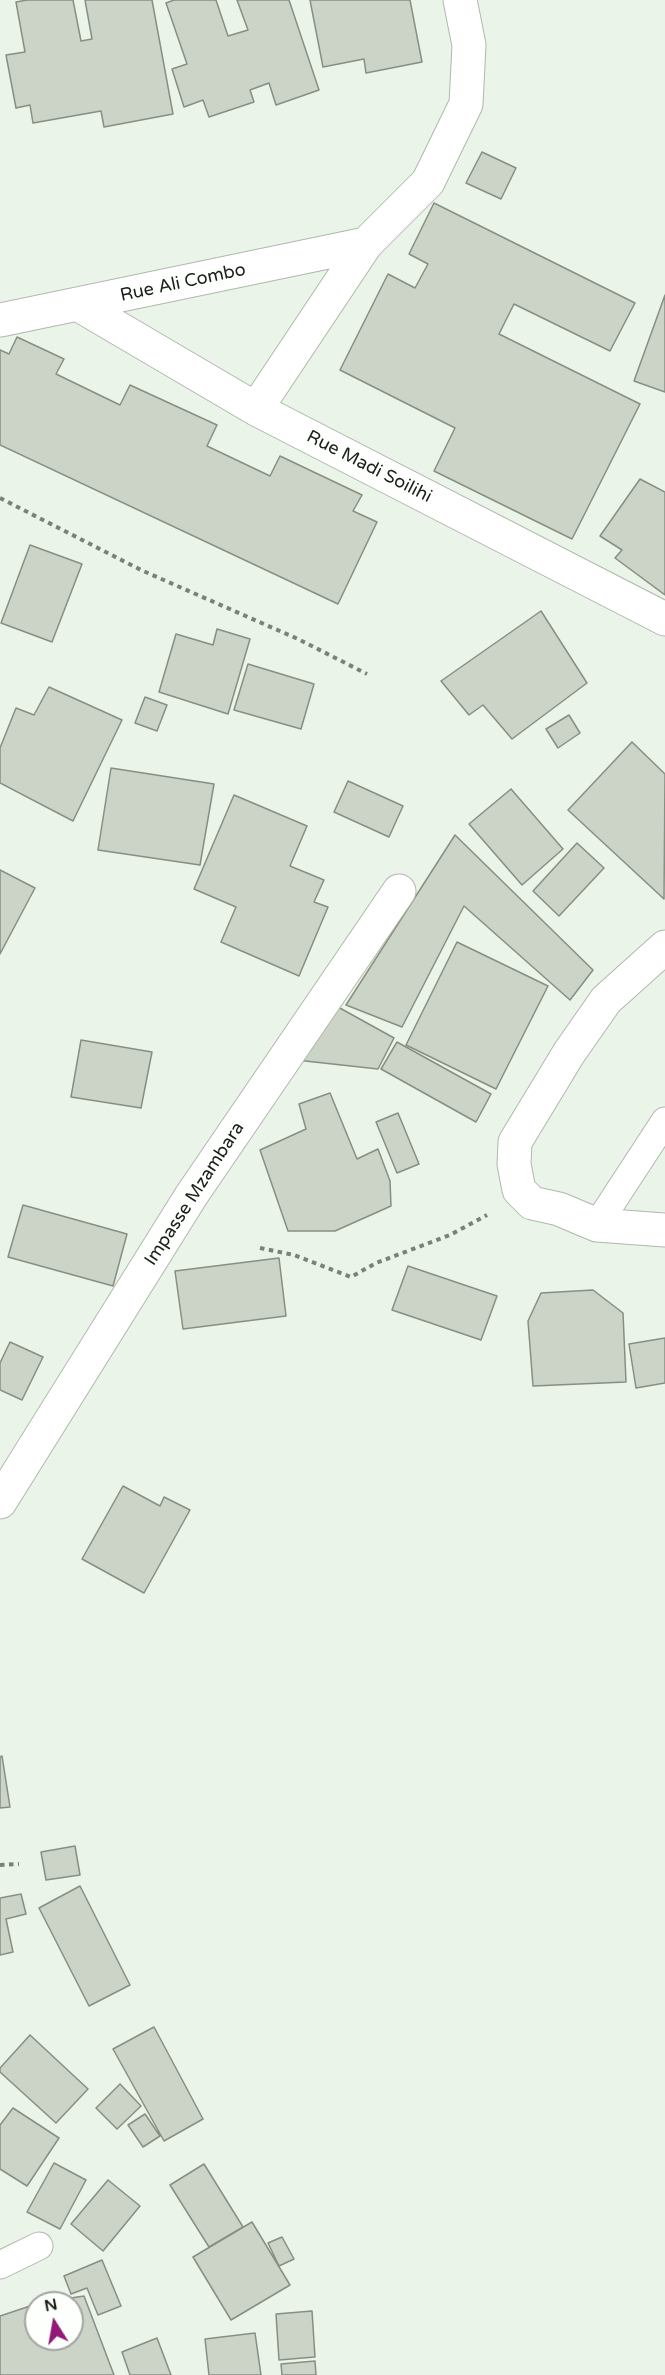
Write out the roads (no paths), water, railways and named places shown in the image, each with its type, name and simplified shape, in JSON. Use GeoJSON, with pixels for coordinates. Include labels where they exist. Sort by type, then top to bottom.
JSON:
{"type":"FeatureCollection","features":[{"type":"Feature","properties":{"kind":"street"},"geometry":{"type":"LineString","coordinates":[[256,409],[366,244],[428,182],[466,105],[469,45],[460,0]]}},
{"type":"Feature","properties":{"kind":"street","name":"Rue Ali Combo"},"geometry":{"type":"LineString","coordinates":[[0,320],[366,244]]}},
{"type":"Feature","properties":{"kind":"street","name":"Rue Madi Soilihi"},"geometry":{"type":"LineString","coordinates":[[79,305],[256,409],[665,619]]}},
{"type":"Feature","properties":{"kind":"street","name":"Impasse Mzambara"},"geometry":{"type":"LineString","coordinates":[[0,1502],[191,1196],[399,891]]}},
{"type":"Feature","properties":{"kind":"street"},"geometry":{"type":"LineString","coordinates":[[665,947],[606,1000],[569,1053],[515,1142],[514,1164],[519,1190],[532,1203],[559,1209],[597,1225],[665,1230]]}},
{"type":"Feature","properties":{"kind":"lane"},"geometry":{"type":"LineString","coordinates":[[597,1225],[665,1121]]}},
{"type":"Feature","properties":{"kind":"lane"},"geometry":{"type":"LineString","coordinates":[[0,2265],[39,2246]]}}]}
